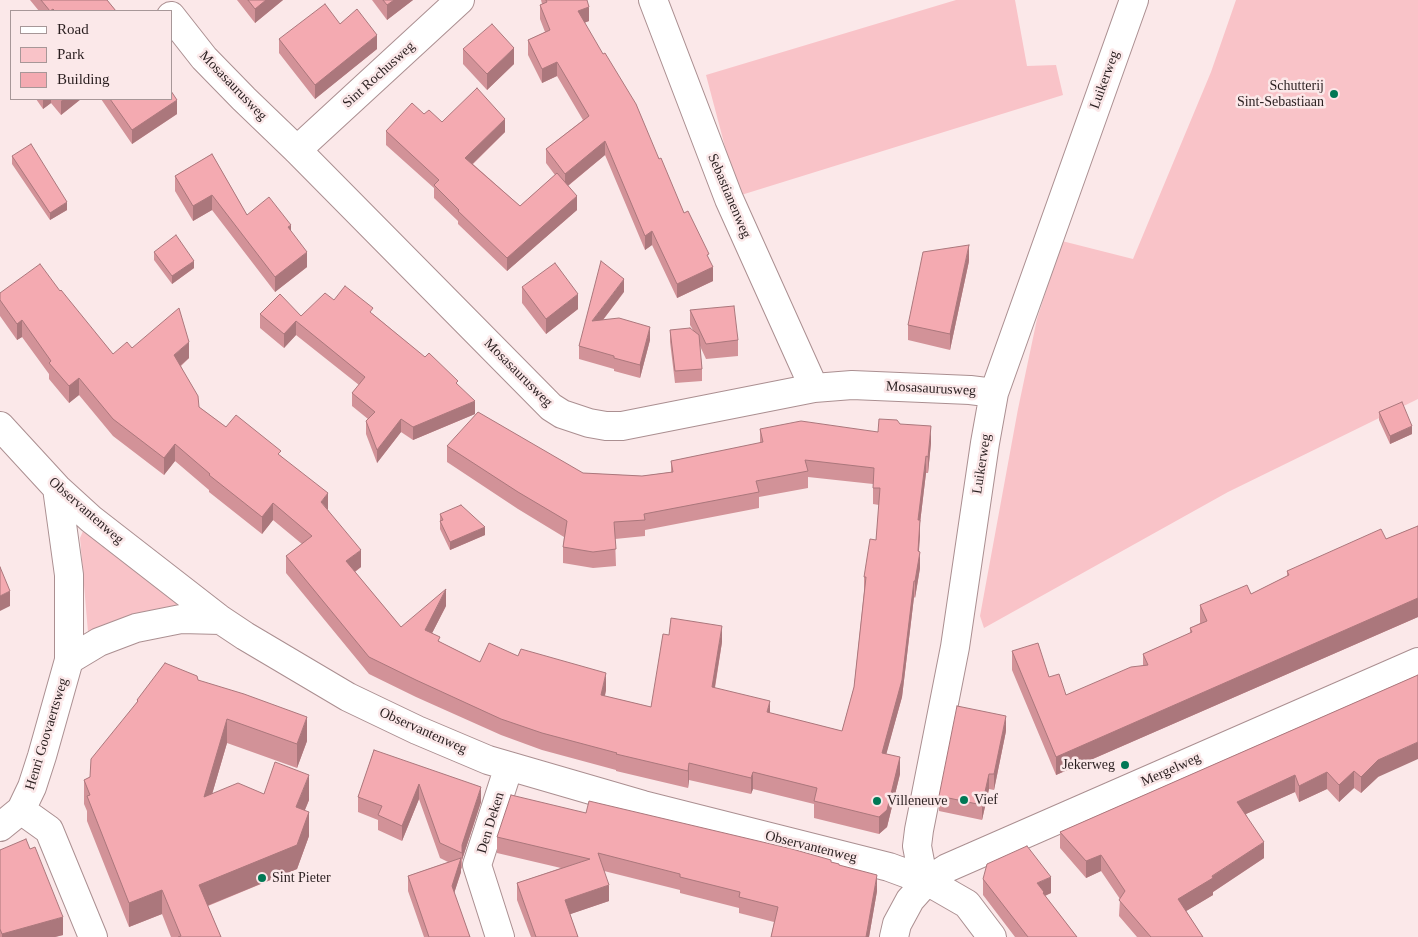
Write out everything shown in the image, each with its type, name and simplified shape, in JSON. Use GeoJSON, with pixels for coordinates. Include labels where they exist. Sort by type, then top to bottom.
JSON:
{"type":"FeatureCollection","features":[{"type":"Feature","properties":{"kind":"street"},"geometry":{"type":"LineString","coordinates":[[159,0],[167,10]]}},
{"type":"Feature","properties":{"kind":"street","name":"Sint Rochusweg"},"geometry":{"type":"LineString","coordinates":[[297,150],[460,0]]}},
{"type":"Feature","properties":{"kind":"street","name":"Sebastianenweg"},"geometry":{"type":"LineString","coordinates":[[653,0],[729,199],[814,388]]}},
{"type":"Feature","properties":{"kind":"street","name":"Luikerweg"},"geometry":{"type":"LineString","coordinates":[[927,881],[921,867],[917,846],[918,830],[955,647],[983,453],[994,393],[1134,0]]}},
{"type":"Feature","properties":{"kind":"street","name":"Mosasaurusweg"},"geometry":{"type":"LineString","coordinates":[[172,17],[204,58],[244,99],[297,150],[551,407],[562,414],[589,423],[622,426],[814,388],[852,385],[970,390],[994,393]]}},
{"type":"Feature","properties":{"kind":"street","name":"Observantenweg"},"geometry":{"type":"LineString","coordinates":[[0,426],[57,488],[91,519],[221,620],[348,697],[417,730],[488,760],[642,805],[889,867],[927,881]]}},
{"type":"Feature","properties":{"kind":"street","name":"Henri Goovaertsweg"},"geometry":{"type":"LineString","coordinates":[[0,827],[21,810],[32,787],[69,660],[69,575],[57,488]]}},
{"type":"Feature","properties":{"kind":"street","name":"Henri Goovaertsweg"},"geometry":{"type":"LineString","coordinates":[[69,660],[99,642],[136,628],[181,619],[221,620]]}},
{"type":"Feature","properties":{"kind":"street","name":"Mergelweg"},"geometry":{"type":"LineString","coordinates":[[927,881],[947,868],[1418,662]]}},
{"type":"Feature","properties":{"kind":"street","name":"Den Deken"},"geometry":{"type":"LineString","coordinates":[[500,937],[478,865],[508,766]]}},
{"type":"Feature","properties":{"kind":"street"},"geometry":{"type":"LineString","coordinates":[[21,810],[49,830],[93,937]]}},
{"type":"Feature","properties":{"kind":"street"},"geometry":{"type":"LineString","coordinates":[[894,937],[897,924],[904,910],[910,900],[927,881],[967,904],[992,937]]}},
{"type":"Feature","properties":{"kind":"green space"},"geometry":{"type":"Polygon","coordinates":[[[956,0],[1015,0],[1027,66],[1056,65],[1063,95],[738,196],[706,75],[956,0]]]}},
{"type":"Feature","properties":{"kind":"green space"},"geometry":{"type":"Polygon","coordinates":[[[1236,0],[1418,0],[1418,399],[1228,492],[984,628],[980,616],[1018,409],[1037,319],[1062,241],[1133,259],[1211,72],[1236,0]]]}},
{"type":"Feature","properties":{"kind":"green space"},"geometry":{"type":"Polygon","coordinates":[[[83,531],[87,531],[177,603],[177,608],[90,634],[88,632],[80,538],[83,531]]]}},
{"type":"Feature","properties":{"kind":"building"},"geometry":{"type":"Polygon","coordinates":[[[41,0],[107,0],[115,10],[53,9],[49,10],[41,0]]]}},
{"type":"Feature","properties":{"kind":"building"},"geometry":{"type":"Polygon","coordinates":[[[248,0],[266,0],[255,9],[248,0]]]}},
{"type":"Feature","properties":{"kind":"building"},"geometry":{"type":"Polygon","coordinates":[[[383,0],[394,0],[387,5],[383,0]]]}},
{"type":"Feature","properties":{"kind":"building"},"geometry":{"type":"Polygon","coordinates":[[[546,0],[587,0],[589,7],[578,11],[603,54],[605,53],[636,104],[684,213],[688,211],[709,254],[707,255],[713,267],[677,284],[652,231],[645,236],[605,141],[565,174],[546,149],[589,116],[557,62],[542,69],[528,40],[550,30],[540,5],[547,2],[546,0]]]}},
{"type":"Feature","properties":{"kind":"building"},"geometry":{"type":"Polygon","coordinates":[[[325,4],[340,24],[357,9],[377,35],[315,85],[279,39],[325,4]]]}},
{"type":"Feature","properties":{"kind":"building"},"geometry":{"type":"Polygon","coordinates":[[[492,24],[514,48],[487,74],[463,49],[492,24]]]}},
{"type":"Feature","properties":{"kind":"building"},"geometry":{"type":"Polygon","coordinates":[[[477,88],[505,119],[465,158],[520,206],[557,173],[577,196],[507,258],[434,185],[439,180],[386,131],[412,103],[424,114],[429,110],[442,122],[477,88]]]}},
{"type":"Feature","properties":{"kind":"building"},"geometry":{"type":"Polygon","coordinates":[[[172,92],[177,100],[132,130],[111,100],[172,100],[172,92]]]}},
{"type":"Feature","properties":{"kind":"building"},"geometry":{"type":"Polygon","coordinates":[[[31,144],[67,202],[50,213],[12,156],[31,144]]]}},
{"type":"Feature","properties":{"kind":"building"},"geometry":{"type":"Polygon","coordinates":[[[212,154],[247,215],[269,197],[291,225],[288,227],[307,252],[275,277],[212,195],[193,206],[175,176],[212,154]]]}},
{"type":"Feature","properties":{"kind":"building"},"geometry":{"type":"Polygon","coordinates":[[[176,235],[194,261],[172,276],[154,252],[176,235]]]}},
{"type":"Feature","properties":{"kind":"building"},"geometry":{"type":"Polygon","coordinates":[[[969,245],[950,334],[908,325],[923,252],[969,245]]]}},
{"type":"Feature","properties":{"kind":"building"},"geometry":{"type":"Polygon","coordinates":[[[601,261],[624,279],[592,321],[619,318],[650,327],[640,365],[579,346],[601,261]]]}},
{"type":"Feature","properties":{"kind":"building"},"geometry":{"type":"Polygon","coordinates":[[[555,263],[578,294],[546,319],[522,287],[555,263]]]}},
{"type":"Feature","properties":{"kind":"building"},"geometry":{"type":"Polygon","coordinates":[[[40,264],[113,354],[127,342],[132,348],[179,308],[189,342],[174,355],[198,396],[199,407],[226,427],[236,415],[281,451],[278,454],[328,493],[321,502],[361,550],[346,561],[401,627],[446,589],[425,630],[440,637],[438,641],[480,662],[489,643],[518,656],[521,649],[606,673],[601,695],[651,707],[663,634],[669,635],[671,618],[722,626],[712,687],[770,701],[767,712],[842,731],[854,687],[866,577],[864,577],[870,539],[876,540],[880,488],[873,488],[874,468],[805,460],[808,471],[756,481],[759,492],[644,514],[645,520],[614,522],[616,549],[593,552],[563,547],[567,521],[447,446],[478,412],[583,473],[642,476],[673,472],[671,461],[763,442],[760,429],[801,421],[878,432],[879,419],[897,420],[900,424],[931,426],[918,520],[920,520],[918,551],[920,552],[914,581],[902,680],[882,753],[900,757],[887,810],[879,817],[814,801],[817,788],[753,772],[751,778],[689,763],[688,771],[616,754],[542,733],[501,719],[369,657],[286,556],[312,536],[273,503],[262,517],[209,475],[175,444],[164,458],[113,419],[79,378],[69,386],[49,363],[51,361],[22,320],[17,324],[0,300],[0,293],[40,264]]]}},
{"type":"Feature","properties":{"kind":"building"},"geometry":{"type":"Polygon","coordinates":[[[345,286],[373,308],[370,312],[425,357],[429,353],[458,381],[456,383],[475,401],[413,427],[401,419],[377,450],[366,421],[375,412],[352,393],[365,377],[296,321],[284,334],[260,314],[280,294],[301,316],[325,293],[334,300],[345,286]]]}},
{"type":"Feature","properties":{"kind":"building"},"geometry":{"type":"Polygon","coordinates":[[[734,306],[738,340],[706,344],[690,310],[734,306]]]}},
{"type":"Feature","properties":{"kind":"building"},"geometry":{"type":"Polygon","coordinates":[[[690,328],[699,335],[702,369],[675,371],[670,330],[690,328]]]}},
{"type":"Feature","properties":{"kind":"building"},"geometry":{"type":"Polygon","coordinates":[[[1402,402],[1412,426],[1390,436],[1379,412],[1402,402]]]}},
{"type":"Feature","properties":{"kind":"building"},"geometry":{"type":"Polygon","coordinates":[[[461,505],[485,527],[450,542],[440,521],[443,520],[440,514],[461,505]]]}},
{"type":"Feature","properties":{"kind":"building"},"geometry":{"type":"Polygon","coordinates":[[[1418,526],[1418,598],[1056,757],[1012,651],[1038,643],[1049,677],[1059,674],[1066,695],[1131,667],[1148,665],[1143,654],[1192,632],[1190,628],[1207,621],[1200,605],[1247,585],[1251,594],[1289,575],[1287,571],[1381,529],[1386,539],[1418,526]]]}},
{"type":"Feature","properties":{"kind":"building"},"geometry":{"type":"Polygon","coordinates":[[[0,567],[10,591],[0,596],[0,567]]]}},
{"type":"Feature","properties":{"kind":"building"},"geometry":{"type":"Polygon","coordinates":[[[165,663],[197,676],[198,680],[244,694],[307,717],[297,744],[227,719],[204,797],[238,783],[264,794],[275,762],[309,775],[296,807],[309,812],[297,845],[199,885],[221,937],[178,937],[181,936],[162,890],[129,903],[87,796],[90,795],[84,780],[90,777],[91,759],[138,701],[165,663]]]}},
{"type":"Feature","properties":{"kind":"building"},"geometry":{"type":"Polygon","coordinates":[[[1418,675],[1418,742],[1378,760],[1361,777],[1354,771],[1339,785],[1327,772],[1299,786],[1295,775],[1237,802],[1264,842],[1212,876],[1213,878],[1178,899],[1203,937],[1151,937],[1119,900],[1125,891],[1101,855],[1086,861],[1060,832],[1418,675]]]}},
{"type":"Feature","properties":{"kind":"building"},"geometry":{"type":"Polygon","coordinates":[[[957,706],[1006,716],[994,774],[989,774],[982,805],[939,796],[957,706]]]}},
{"type":"Feature","properties":{"kind":"building"},"geometry":{"type":"Polygon","coordinates":[[[374,750],[481,787],[462,845],[462,853],[440,843],[419,784],[402,826],[378,815],[382,806],[358,797],[374,750]]]}},
{"type":"Feature","properties":{"kind":"building"},"geometry":{"type":"Polygon","coordinates":[[[511,795],[586,813],[589,801],[792,849],[831,860],[831,862],[839,865],[877,875],[866,937],[771,937],[778,907],[739,897],[740,892],[680,877],[680,874],[598,853],[609,885],[565,900],[578,937],[536,937],[517,883],[590,859],[497,837],[511,795]]]}},
{"type":"Feature","properties":{"kind":"building"},"geometry":{"type":"Polygon","coordinates":[[[26,839],[30,849],[35,847],[63,917],[2,934],[0,929],[0,850],[26,839]]]}},
{"type":"Feature","properties":{"kind":"building"},"geometry":{"type":"Polygon","coordinates":[[[1027,846],[1051,877],[1037,883],[1077,937],[1028,937],[983,879],[987,864],[1027,846]]]}},
{"type":"Feature","properties":{"kind":"building"},"geometry":{"type":"Polygon","coordinates":[[[461,858],[452,886],[470,937],[429,937],[408,876],[461,858]]]}},
{"type":"Feature","properties":{"kind":"place","name":"Schutterij Sint-Sebastiaan"},"geometry":{"type":"Point","coordinates":[1334,94]}},
{"type":"Feature","properties":{"kind":"place","name":"Jekerweg"},"geometry":{"type":"Point","coordinates":[1125,765]}},
{"type":"Feature","properties":{"kind":"place","name":"Vief"},"geometry":{"type":"Point","coordinates":[964,800]}},
{"type":"Feature","properties":{"kind":"place","name":"Villeneuve"},"geometry":{"type":"Point","coordinates":[877,801]}},
{"type":"Feature","properties":{"kind":"place","name":"Sint Pieter"},"geometry":{"type":"Point","coordinates":[262,878]}}]}
